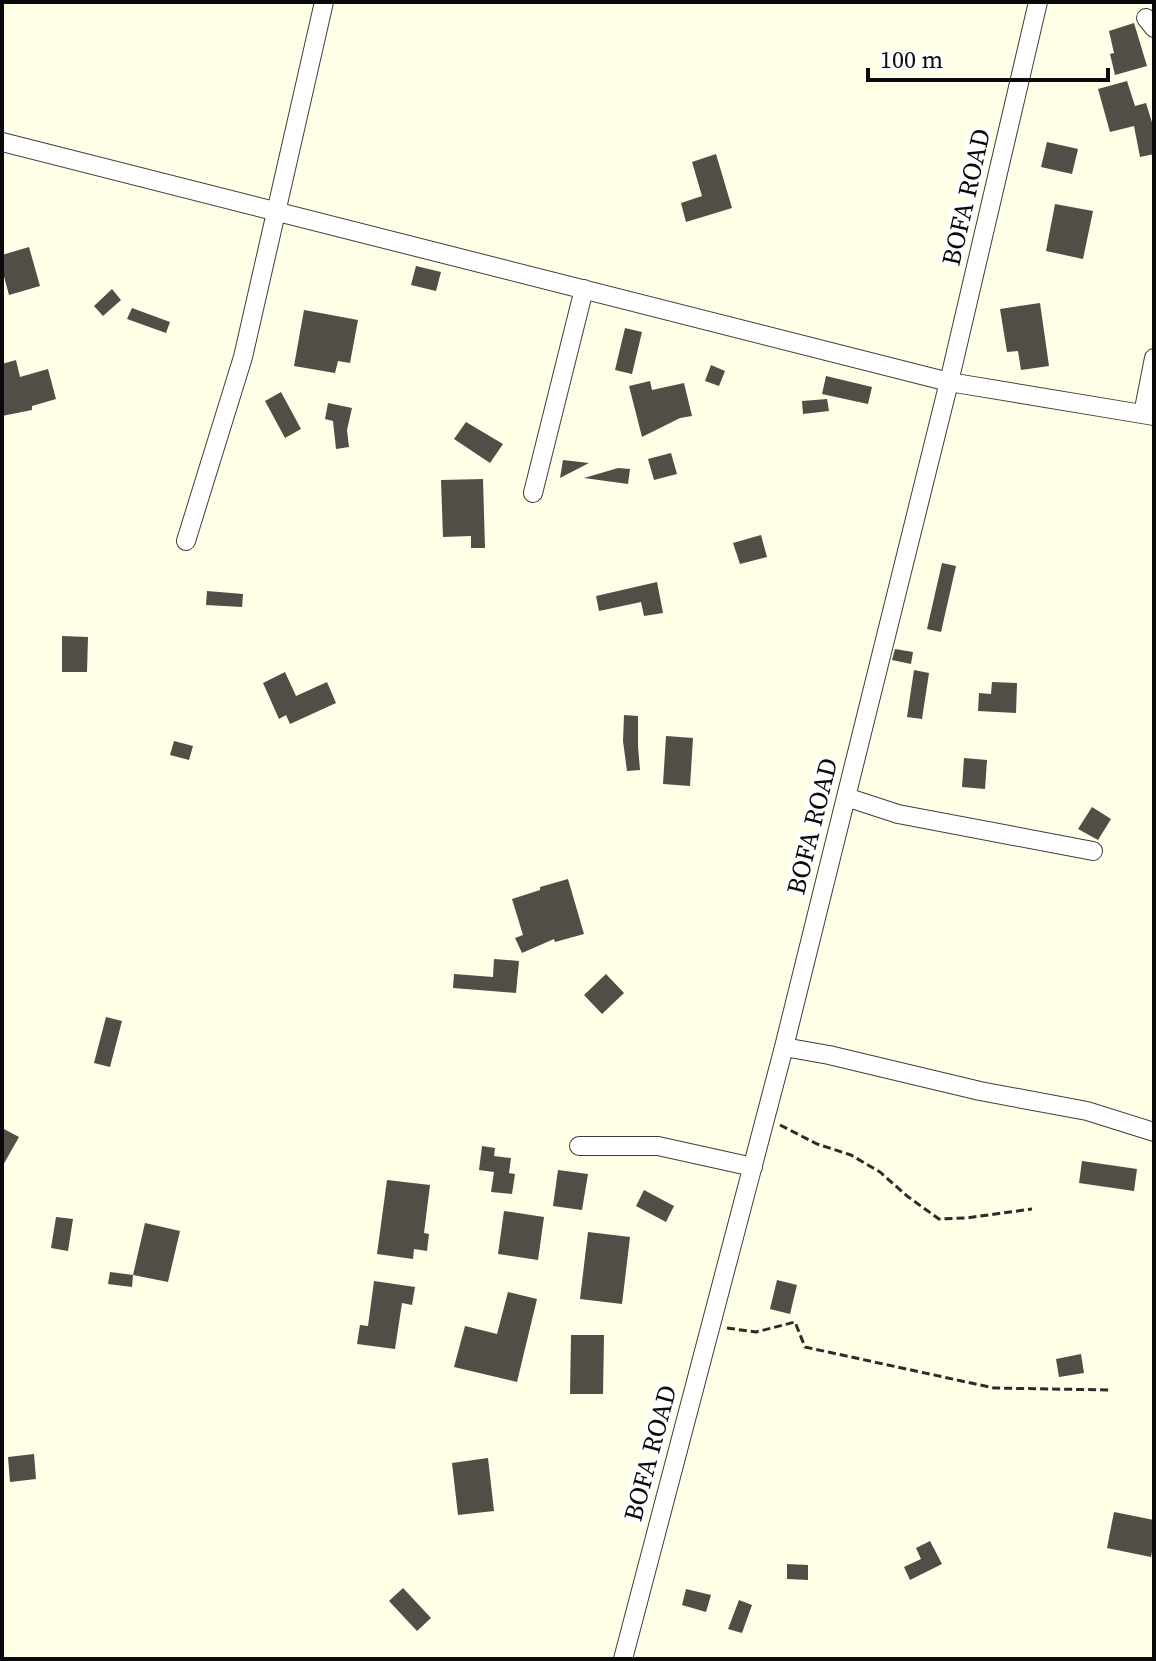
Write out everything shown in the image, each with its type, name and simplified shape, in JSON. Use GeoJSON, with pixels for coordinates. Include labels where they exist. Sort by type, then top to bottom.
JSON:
{"type":"FeatureCollection","features":[{"type":"Feature","properties":{"kind":"street"},"geometry":{"type":"LineString","coordinates":[[186,541],[243,357],[324,2]]}},
{"type":"Feature","properties":{"kind":"street","name":"BOFA ROAD"},"geometry":{"type":"LineString","coordinates":[[623,1659],[784,1047],[949,382],[1038,2]]}},
{"type":"Feature","properties":{"kind":"street"},"geometry":{"type":"LineString","coordinates":[[2,142],[949,382],[1148,415],[1154,358]]}},
{"type":"Feature","properties":{"kind":"street"},"geometry":{"type":"LineString","coordinates":[[533,493],[584,289]]}},
{"type":"Feature","properties":{"kind":"street"},"geometry":{"type":"LineString","coordinates":[[846,797],[898,814],[1093,851]]}},
{"type":"Feature","properties":{"kind":"street"},"geometry":{"type":"LineString","coordinates":[[784,1047],[980,1091],[1087,1111],[1154,1132]]}},
{"type":"Feature","properties":{"kind":"street"},"geometry":{"type":"LineString","coordinates":[[579,1146],[658,1146],[753,1167]]}},
{"type":"Feature","properties":{"kind":"path"},"geometry":{"type":"LineString","coordinates":[[766,1118],[817,1144],[851,1155],[880,1172],[939,1219],[1032,1209]]}},
{"type":"Feature","properties":{"kind":"path"},"geometry":{"type":"LineString","coordinates":[[711,1325],[756,1332],[795,1322],[805,1347],[994,1388],[1111,1390]]}},
{"type":"Feature","properties":{"kind":"building"},"geometry":{"type":"Polygon","coordinates":[[[1134,23],[1147,66],[1115,75],[1109,31],[1134,23]]]}},
{"type":"Feature","properties":{"kind":"building"},"geometry":{"type":"Polygon","coordinates":[[[1127,81],[1135,106],[1146,103],[1154,129],[1154,154],[1140,157],[1134,126],[1110,132],[1098,89],[1127,81]]]}},
{"type":"Feature","properties":{"kind":"building"},"geometry":{"type":"Polygon","coordinates":[[[1047,142],[1078,149],[1072,174],[1041,167],[1047,142]]]}},
{"type":"Feature","properties":{"kind":"building"},"geometry":{"type":"Polygon","coordinates":[[[716,154],[732,208],[686,222],[681,203],[702,196],[692,162],[716,154]]]}},
{"type":"Feature","properties":{"kind":"building"},"geometry":{"type":"Polygon","coordinates":[[[1055,204],[1093,211],[1083,259],[1046,251],[1055,204]]]}},
{"type":"Feature","properties":{"kind":"building"},"geometry":{"type":"Polygon","coordinates":[[[29,247],[40,286],[9,295],[2,269],[2,255],[29,247]]]}},
{"type":"Feature","properties":{"kind":"building"},"geometry":{"type":"Polygon","coordinates":[[[416,266],[441,272],[436,291],[411,285],[416,266]]]}},
{"type":"Feature","properties":{"kind":"building"},"geometry":{"type":"Polygon","coordinates":[[[112,289],[121,300],[103,316],[94,306],[112,289]]]}},
{"type":"Feature","properties":{"kind":"building"},"geometry":{"type":"Polygon","coordinates":[[[1040,303],[1049,366],[1021,370],[1018,351],[1007,352],[1000,309],[1040,303]]]}},
{"type":"Feature","properties":{"kind":"building"},"geometry":{"type":"Polygon","coordinates":[[[132,308],[170,322],[166,333],[127,319],[132,308]]]}},
{"type":"Feature","properties":{"kind":"building"},"geometry":{"type":"Polygon","coordinates":[[[304,310],[358,320],[350,363],[338,361],[335,373],[294,366],[304,310]]]}},
{"type":"Feature","properties":{"kind":"building"},"geometry":{"type":"Polygon","coordinates":[[[625,328],[642,332],[632,374],[615,370],[625,328]]]}},
{"type":"Feature","properties":{"kind":"building"},"geometry":{"type":"Polygon","coordinates":[[[16,360],[20,377],[48,369],[56,399],[32,406],[32,410],[2,416],[2,364],[16,360]]]}},
{"type":"Feature","properties":{"kind":"building"},"geometry":{"type":"Polygon","coordinates":[[[711,365],[725,371],[719,386],[705,381],[711,365]]]}},
{"type":"Feature","properties":{"kind":"building"},"geometry":{"type":"Polygon","coordinates":[[[826,376],[872,387],[868,404],[822,394],[826,376]]]}},
{"type":"Feature","properties":{"kind":"building"},"geometry":{"type":"Polygon","coordinates":[[[650,381],[652,390],[684,383],[692,416],[680,418],[642,437],[629,386],[650,381]]]}},
{"type":"Feature","properties":{"kind":"building"},"geometry":{"type":"Polygon","coordinates":[[[281,392],[301,429],[285,438],[265,401],[281,392]]]}},
{"type":"Feature","properties":{"kind":"building"},"geometry":{"type":"Polygon","coordinates":[[[827,399],[829,411],[803,414],[802,401],[827,399]]]}},
{"type":"Feature","properties":{"kind":"building"},"geometry":{"type":"Polygon","coordinates":[[[328,403],[352,408],[347,430],[349,447],[336,449],[333,421],[325,419],[328,403]]]}},
{"type":"Feature","properties":{"kind":"building"},"geometry":{"type":"Polygon","coordinates":[[[466,422],[503,444],[490,463],[454,439],[466,422]]]}},
{"type":"Feature","properties":{"kind":"building"},"geometry":{"type":"Polygon","coordinates":[[[671,453],[677,474],[654,480],[648,459],[671,453]]]}},
{"type":"Feature","properties":{"kind":"building"},"geometry":{"type":"Polygon","coordinates":[[[563,460],[589,463],[560,478],[563,460]]]}},
{"type":"Feature","properties":{"kind":"building"},"geometry":{"type":"Polygon","coordinates":[[[618,468],[630,469],[628,484],[584,478],[618,468]]]}},
{"type":"Feature","properties":{"kind":"building"},"geometry":{"type":"Polygon","coordinates":[[[483,479],[485,548],[471,548],[471,536],[443,537],[441,480],[483,479]]]}},
{"type":"Feature","properties":{"kind":"building"},"geometry":{"type":"Polygon","coordinates":[[[761,535],[767,557],[740,564],[733,543],[761,535]]]}},
{"type":"Feature","properties":{"kind":"building"},"geometry":{"type":"Polygon","coordinates":[[[942,563],[956,566],[941,632],[927,629],[942,563]]]}},
{"type":"Feature","properties":{"kind":"building"},"geometry":{"type":"Polygon","coordinates":[[[657,582],[663,613],[644,616],[641,602],[599,611],[596,596],[657,582]]]}},
{"type":"Feature","properties":{"kind":"building"},"geometry":{"type":"Polygon","coordinates":[[[207,591],[243,594],[242,607],[206,605],[207,591]]]}},
{"type":"Feature","properties":{"kind":"building"},"geometry":{"type":"Polygon","coordinates":[[[62,636],[88,637],[87,672],[62,672],[62,636]]]}},
{"type":"Feature","properties":{"kind":"building"},"geometry":{"type":"Polygon","coordinates":[[[895,649],[913,652],[911,664],[892,660],[895,649]]]}},
{"type":"Feature","properties":{"kind":"building"},"geometry":{"type":"Polygon","coordinates":[[[914,670],[929,673],[922,719],[907,717],[914,670]]]}},
{"type":"Feature","properties":{"kind":"building"},"geometry":{"type":"Polygon","coordinates":[[[285,672],[296,696],[327,682],[336,703],[290,724],[286,715],[279,719],[263,683],[285,672]]]}},
{"type":"Feature","properties":{"kind":"building"},"geometry":{"type":"Polygon","coordinates":[[[992,682],[1017,683],[1016,713],[978,711],[979,693],[991,694],[992,682]]]}},
{"type":"Feature","properties":{"kind":"building"},"geometry":{"type":"Polygon","coordinates":[[[624,715],[638,716],[640,770],[627,771],[624,715]]]}},
{"type":"Feature","properties":{"kind":"building"},"geometry":{"type":"Polygon","coordinates":[[[666,736],[693,738],[690,786],[663,784],[666,736]]]}},
{"type":"Feature","properties":{"kind":"building"},"geometry":{"type":"Polygon","coordinates":[[[174,741],[193,746],[189,760],[170,755],[174,741]]]}},
{"type":"Feature","properties":{"kind":"building"},"geometry":{"type":"Polygon","coordinates":[[[964,758],[987,760],[985,789],[962,787],[964,758]]]}},
{"type":"Feature","properties":{"kind":"building"},"geometry":{"type":"Polygon","coordinates":[[[1092,807],[1111,819],[1098,840],[1078,829],[1092,807]]]}},
{"type":"Feature","properties":{"kind":"building"},"geometry":{"type":"Polygon","coordinates":[[[568,879],[584,934],[555,942],[554,939],[522,953],[515,938],[523,935],[512,899],[568,879]]]}},
{"type":"Feature","properties":{"kind":"building"},"geometry":{"type":"Polygon","coordinates":[[[494,959],[519,961],[516,993],[453,988],[454,974],[493,977],[494,959]]]}},
{"type":"Feature","properties":{"kind":"building"},"geometry":{"type":"Polygon","coordinates":[[[606,974],[624,993],[602,1014],[584,995],[606,974]]]}},
{"type":"Feature","properties":{"kind":"building"},"geometry":{"type":"Polygon","coordinates":[[[106,1017],[122,1021],[110,1067],[94,1063],[106,1017]]]}},
{"type":"Feature","properties":{"kind":"building"},"geometry":{"type":"Polygon","coordinates":[[[2,1128],[19,1137],[2,1167],[2,1128]]]}},
{"type":"Feature","properties":{"kind":"building"},"geometry":{"type":"Polygon","coordinates":[[[482,1146],[495,1148],[494,1156],[511,1158],[509,1173],[515,1174],[512,1194],[491,1192],[494,1172],[479,1170],[482,1146]]]}},
{"type":"Feature","properties":{"kind":"building"},"geometry":{"type":"Polygon","coordinates":[[[1082,1161],[1137,1169],[1134,1191],[1079,1183],[1082,1161]]]}},
{"type":"Feature","properties":{"kind":"building"},"geometry":{"type":"Polygon","coordinates":[[[558,1170],[588,1174],[582,1210],[553,1206],[558,1170]]]}},
{"type":"Feature","properties":{"kind":"building"},"geometry":{"type":"Polygon","coordinates":[[[387,1180],[430,1185],[424,1233],[429,1234],[427,1251],[414,1249],[413,1259],[377,1254],[387,1180]]]}},
{"type":"Feature","properties":{"kind":"building"},"geometry":{"type":"Polygon","coordinates":[[[644,1190],[674,1206],[666,1222],[636,1206],[644,1190]]]}},
{"type":"Feature","properties":{"kind":"building"},"geometry":{"type":"Polygon","coordinates":[[[504,1211],[544,1217],[538,1260],[498,1254],[504,1211]]]}},
{"type":"Feature","properties":{"kind":"building"},"geometry":{"type":"Polygon","coordinates":[[[56,1217],[73,1219],[68,1251],[51,1248],[56,1217]]]}},
{"type":"Feature","properties":{"kind":"building"},"geometry":{"type":"Polygon","coordinates":[[[145,1223],[180,1231],[168,1282],[133,1275],[145,1223]]]}},
{"type":"Feature","properties":{"kind":"building"},"geometry":{"type":"Polygon","coordinates":[[[588,1232],[630,1237],[622,1304],[580,1299],[588,1232]]]}},
{"type":"Feature","properties":{"kind":"building"},"geometry":{"type":"Polygon","coordinates":[[[110,1272],[133,1275],[132,1287],[108,1284],[110,1272]]]}},
{"type":"Feature","properties":{"kind":"building"},"geometry":{"type":"Polygon","coordinates":[[[777,1280],[797,1285],[790,1314],[770,1309],[777,1280]]]}},
{"type":"Feature","properties":{"kind":"building"},"geometry":{"type":"Polygon","coordinates":[[[374,1281],[415,1287],[412,1305],[402,1303],[395,1349],[357,1344],[360,1325],[368,1326],[374,1281]]]}},
{"type":"Feature","properties":{"kind":"building"},"geometry":{"type":"Polygon","coordinates":[[[508,1292],[537,1299],[517,1382],[454,1367],[465,1326],[497,1334],[508,1292]]]}},
{"type":"Feature","properties":{"kind":"building"},"geometry":{"type":"Polygon","coordinates":[[[571,1335],[604,1335],[603,1394],[570,1394],[571,1335]]]}},
{"type":"Feature","properties":{"kind":"building"},"geometry":{"type":"Polygon","coordinates":[[[1081,1354],[1084,1373],[1059,1377],[1056,1359],[1081,1354]]]}},
{"type":"Feature","properties":{"kind":"building"},"geometry":{"type":"Polygon","coordinates":[[[34,1454],[36,1479],[10,1482],[8,1457],[34,1454]]]}},
{"type":"Feature","properties":{"kind":"building"},"geometry":{"type":"Polygon","coordinates":[[[488,1458],[494,1511],[458,1515],[452,1463],[488,1458]]]}},
{"type":"Feature","properties":{"kind":"building"},"geometry":{"type":"Polygon","coordinates":[[[1114,1512],[1154,1520],[1151,1557],[1107,1548],[1114,1512]]]}},
{"type":"Feature","properties":{"kind":"building"},"geometry":{"type":"Polygon","coordinates":[[[930,1541],[942,1564],[910,1580],[904,1567],[921,1559],[916,1548],[930,1541]]]}},
{"type":"Feature","properties":{"kind":"building"},"geometry":{"type":"Polygon","coordinates":[[[787,1564],[808,1565],[808,1580],[787,1579],[787,1564]]]}},
{"type":"Feature","properties":{"kind":"building"},"geometry":{"type":"Polygon","coordinates":[[[403,1588],[431,1618],[417,1631],[389,1601],[403,1588]]]}},
{"type":"Feature","properties":{"kind":"building"},"geometry":{"type":"Polygon","coordinates":[[[686,1589],[711,1595],[706,1612],[682,1605],[686,1589]]]}},
{"type":"Feature","properties":{"kind":"building"},"geometry":{"type":"Polygon","coordinates":[[[739,1600],[752,1605],[742,1633],[728,1629],[739,1600]]]}}]}
